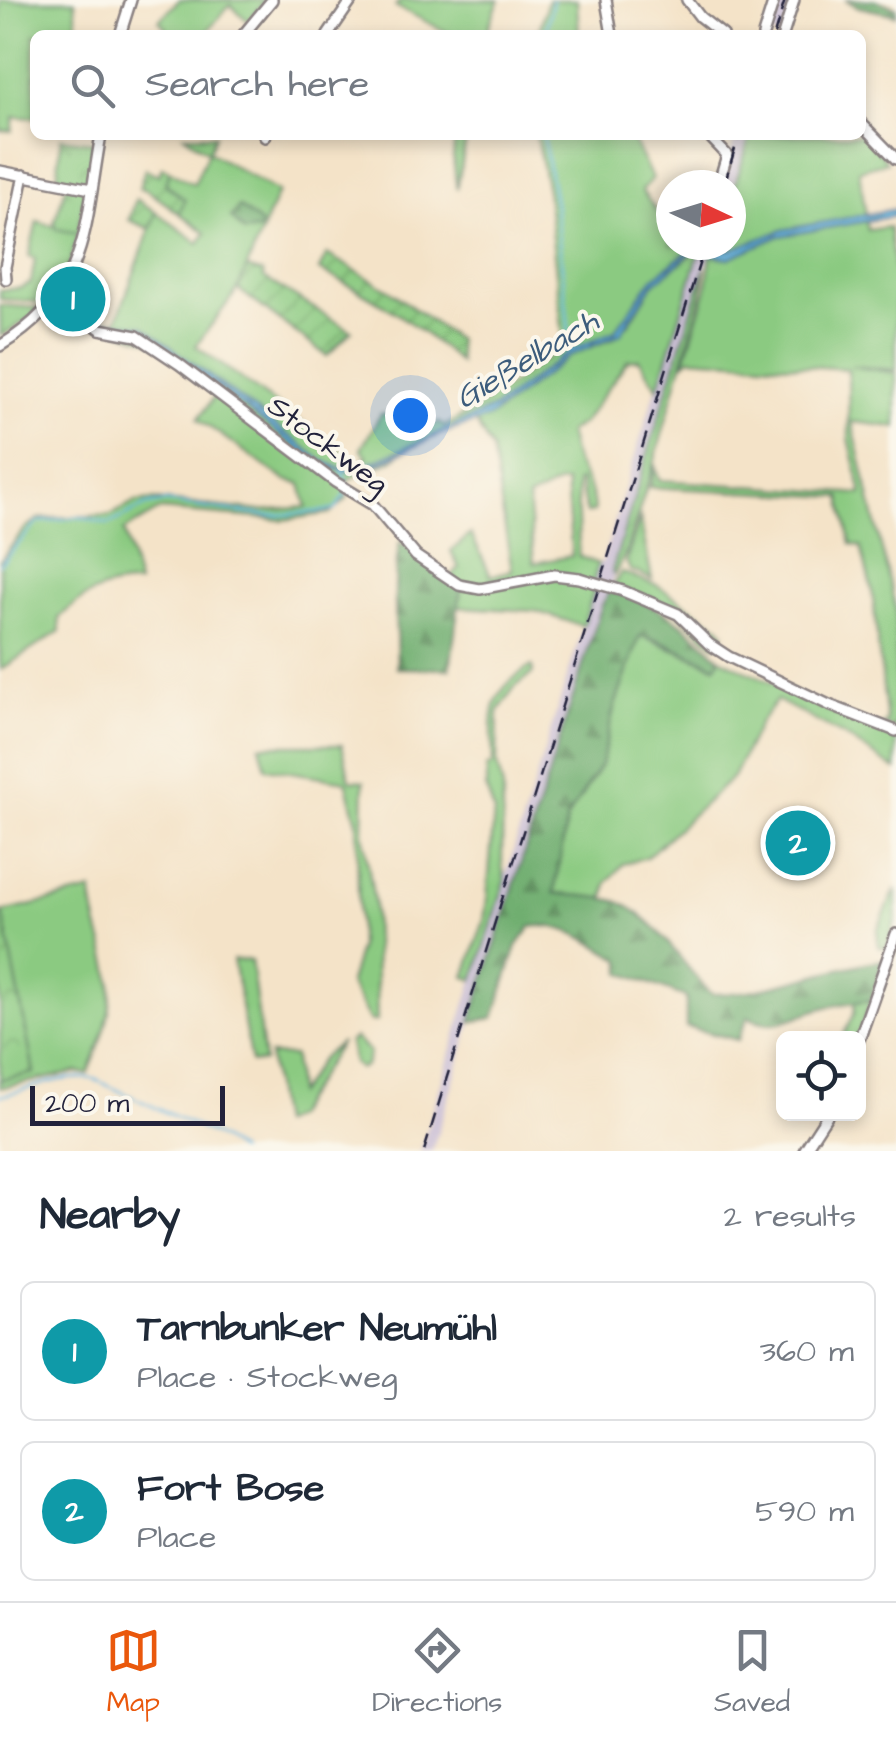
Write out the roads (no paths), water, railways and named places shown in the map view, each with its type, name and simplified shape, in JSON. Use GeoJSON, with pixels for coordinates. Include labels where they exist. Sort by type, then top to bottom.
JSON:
{"type":"FeatureCollection","features":[{"type":"Feature","properties":{"kind":"street"},"geometry":{"type":"LineString","coordinates":[[121,30],[130,0]]}},
{"type":"Feature","properties":{"kind":"street"},"geometry":{"type":"LineString","coordinates":[[248,30],[272,0]]}},
{"type":"Feature","properties":{"kind":"street"},"geometry":{"type":"LineString","coordinates":[[331,30],[352,0]]}},
{"type":"Feature","properties":{"kind":"street"},"geometry":{"type":"LineString","coordinates":[[606,0],[611,30]]}},
{"type":"Feature","properties":{"kind":"street"},"geometry":{"type":"LineString","coordinates":[[687,0],[717,30]]}},
{"type":"Feature","properties":{"kind":"street"},"geometry":{"type":"LineString","coordinates":[[765,30],[774,0]]}},
{"type":"Feature","properties":{"kind":"street"},"geometry":{"type":"LineString","coordinates":[[785,30],[794,0]]}},
{"type":"Feature","properties":{"kind":"street"},"geometry":{"type":"LineString","coordinates":[[866,128],[896,159]]}},
{"type":"Feature","properties":{"kind":"street"},"geometry":{"type":"LineString","coordinates":[[0,346],[34,322],[68,282],[81,248],[100,140]]}},
{"type":"Feature","properties":{"kind":"street"},"geometry":{"type":"LineString","coordinates":[[713,140],[727,155],[722,170]]}},
{"type":"Feature","properties":{"kind":"street"},"geometry":{"type":"LineString","coordinates":[[0,171],[92,189]]}},
{"type":"Feature","properties":{"kind":"street"},"geometry":{"type":"LineString","coordinates":[[6,280],[5,267],[24,175]]}},
{"type":"Feature","properties":{"kind":"street","name":"Stockweg"},"geometry":{"type":"LineString","coordinates":[[58,298],[100,329],[137,336],[179,364],[336,482],[373,505],[416,556],[459,585],[480,588],[554,576],[579,578],[623,591],[678,614],[728,657],[828,705],[896,731]]}},
{"type":"Feature","properties":{"kind":"street"},"geometry":{"type":"LineString","coordinates":[[862,1031],[896,934]]}},
{"type":"Feature","properties":{"kind":"street"},"geometry":{"type":"LineString","coordinates":[[804,1151],[823,1121]]}},
{"type":"Feature","properties":{"kind":"water"},"geometry":{"type":"Polygon","coordinates":[[[896,209],[896,216],[779,236],[746,251],[746,244],[783,230],[896,209]]]}},
{"type":"Feature","properties":{"kind":"water"},"geometry":{"type":"Polygon","coordinates":[[[677,260],[683,260],[653,284],[620,334],[571,355],[490,417],[372,466],[345,472],[321,466],[142,331],[106,325],[77,309],[110,322],[143,326],[321,460],[340,468],[375,461],[494,408],[571,350],[615,331],[653,278],[677,260]]]}},
{"type":"Feature","properties":{"kind":"waterway"},"geometry":{"type":"LineString","coordinates":[[546,30],[553,0]]}},
{"type":"Feature","properties":{"kind":"waterway","name":"Gießelbach"},"geometry":{"type":"LineString","coordinates":[[544,140],[571,350]]}},
{"type":"Feature","properties":{"kind":"waterway"},"geometry":{"type":"LineString","coordinates":[[342,471],[346,483]]}},
{"type":"Feature","properties":{"kind":"waterway"},"geometry":{"type":"LineString","coordinates":[[0,564],[38,522],[79,517],[109,524],[147,505],[165,502],[269,516],[335,510],[346,493]]}},
{"type":"Feature","properties":{"kind":"waterway"},"geometry":{"type":"LineString","coordinates":[[0,1096],[58,1080],[94,1079],[212,1134],[239,1151]]}},
{"type":"Feature","properties":{"kind":"railway"},"geometry":{"type":"LineString","coordinates":[[776,30],[785,0]]}},
{"type":"Feature","properties":{"kind":"railway"},"geometry":{"type":"LineString","coordinates":[[728,170],[738,140]]}},
{"type":"Feature","properties":{"kind":"railway"},"geometry":{"type":"LineString","coordinates":[[424,1151],[700,260]]}},
{"type":"Feature","properties":{"kind":"place","name":"Tarnbunker Neumühl"},"geometry":{"type":"Point","coordinates":[73,299]}},
{"type":"Feature","properties":{"kind":"place","name":"Fort Bose"},"geometry":{"type":"Point","coordinates":[798,843]}}]}
